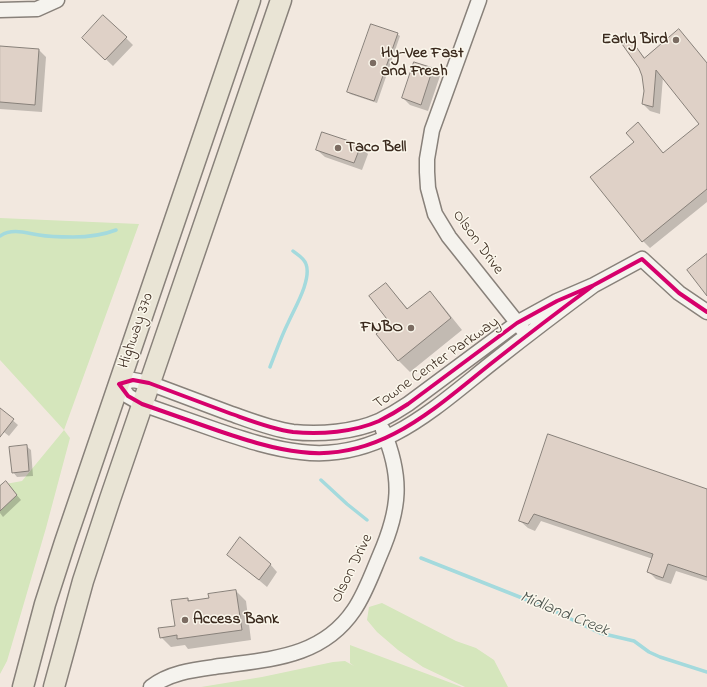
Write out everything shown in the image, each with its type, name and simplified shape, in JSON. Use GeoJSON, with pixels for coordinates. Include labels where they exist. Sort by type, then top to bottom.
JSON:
{"type":"FeatureCollection","features":[{"type":"Feature","properties":{"kind":"highway","name":"Highway 370"},"geometry":{"type":"LineString","coordinates":[[23,687],[45,604],[88,470],[250,0]]}},
{"type":"Feature","properties":{"kind":"highway","name":"Highway 370"},"geometry":{"type":"LineString","coordinates":[[54,687],[84,581],[142,404],[281,0]]}},
{"type":"Feature","properties":{"kind":"street"},"geometry":{"type":"LineString","coordinates":[[0,10],[37,8],[57,0]]}},
{"type":"Feature","properties":{"kind":"street","name":"Olson Drive"},"geometry":{"type":"LineString","coordinates":[[479,0],[432,130],[427,159],[428,188],[435,214],[449,237],[527,335]]}},
{"type":"Feature","properties":{"kind":"street","name":"Towne Center Parkway"},"geometry":{"type":"LineString","coordinates":[[594,285],[527,335],[427,414],[387,438],[355,449],[323,454],[302,453],[253,442],[142,404],[128,396],[118,384],[133,380],[149,383],[250,420],[292,432],[310,433],[340,431],[353,429],[379,421],[408,404],[517,323],[557,301],[594,285],[642,260],[679,293],[707,312]]}},
{"type":"Feature","properties":{"kind":"street","name":"Olson Drive"},"geometry":{"type":"LineString","coordinates":[[151,687],[166,678],[192,670],[293,654],[316,645],[339,629],[355,609],[365,591],[394,518],[397,496],[394,461],[387,438],[379,421]]}},
{"type":"Feature","properties":{"kind":"green space"},"geometry":{"type":"Polygon","coordinates":[[[0,218],[139,224],[64,430],[0,360],[0,218]]]}},
{"type":"Feature","properties":{"kind":"green space"},"geometry":{"type":"Polygon","coordinates":[[[64,430],[70,438],[46,528],[7,661],[0,674],[0,485],[22,481],[64,430]]]}},
{"type":"Feature","properties":{"kind":"green space"},"geometry":{"type":"Polygon","coordinates":[[[382,603],[456,641],[476,648],[494,660],[508,687],[465,687],[423,667],[398,650],[377,632],[367,620],[369,607],[382,603]]]}},
{"type":"Feature","properties":{"kind":"green space"},"geometry":{"type":"Polygon","coordinates":[[[350,645],[462,687],[201,687],[262,677],[333,662],[345,661],[354,666],[350,663],[350,645]]]}},
{"type":"Feature","properties":{"kind":"building"},"geometry":{"type":"Polygon","coordinates":[[[103,15],[127,37],[105,60],[82,38],[103,15]]]}},
{"type":"Feature","properties":{"kind":"building","name":"Hy-Vee Fast and Fresh"},"geometry":{"type":"Polygon","coordinates":[[[371,24],[398,33],[374,101],[347,92],[371,24]]]}},
{"type":"Feature","properties":{"kind":"building"},"geometry":{"type":"Polygon","coordinates":[[[679,29],[707,63],[707,189],[642,242],[590,177],[634,142],[626,133],[638,122],[663,153],[699,124],[656,70],[653,107],[642,104],[644,91],[642,76],[639,68],[622,44],[632,41],[644,58],[679,29]]]}},
{"type":"Feature","properties":{"kind":"building"},"geometry":{"type":"Polygon","coordinates":[[[0,46],[39,49],[35,105],[0,102],[0,46]]]}},
{"type":"Feature","properties":{"kind":"building"},"geometry":{"type":"Polygon","coordinates":[[[414,62],[433,68],[421,105],[402,98],[414,62]]]}},
{"type":"Feature","properties":{"kind":"building","name":"Taco Bell"},"geometry":{"type":"Polygon","coordinates":[[[322,132],[361,145],[354,163],[316,150],[322,132]]]}},
{"type":"Feature","properties":{"kind":"building"},"geometry":{"type":"Polygon","coordinates":[[[707,254],[707,296],[687,270],[707,254]]]}},
{"type":"Feature","properties":{"kind":"building","name":"FNBO"},"geometry":{"type":"Polygon","coordinates":[[[386,283],[407,309],[430,291],[451,318],[398,361],[376,334],[390,323],[369,296],[386,283]]]}},
{"type":"Feature","properties":{"kind":"building"},"geometry":{"type":"Polygon","coordinates":[[[0,408],[14,419],[0,437],[0,408]]]}},
{"type":"Feature","properties":{"kind":"building"},"geometry":{"type":"Polygon","coordinates":[[[548,434],[707,489],[707,577],[668,564],[663,578],[647,572],[653,554],[534,514],[528,524],[519,521],[548,434]]]}},
{"type":"Feature","properties":{"kind":"building"},"geometry":{"type":"Polygon","coordinates":[[[27,445],[29,471],[12,473],[9,447],[27,445]]]}},
{"type":"Feature","properties":{"kind":"building"},"geometry":{"type":"Polygon","coordinates":[[[6,481],[17,495],[0,511],[0,486],[6,481]]]}},
{"type":"Feature","properties":{"kind":"building"},"geometry":{"type":"Polygon","coordinates":[[[240,537],[271,564],[259,580],[227,555],[240,537]]]}},
{"type":"Feature","properties":{"kind":"building"},"geometry":{"type":"Polygon","coordinates":[[[236,590],[242,630],[177,639],[177,635],[160,638],[158,628],[175,626],[171,600],[188,598],[188,601],[209,598],[208,594],[236,590]]]}},
{"type":"Feature","properties":{"kind":"waterway","name":"Midland Creek"},"geometry":{"type":"LineString","coordinates":[[0,236],[9,232],[24,232],[52,237],[79,237],[116,230]]}},
{"type":"Feature","properties":{"kind":"waterway","name":"Midland Creek"},"geometry":{"type":"LineString","coordinates":[[270,367],[283,334],[302,294],[307,278],[305,262],[293,251]]}},
{"type":"Feature","properties":{"kind":"waterway","name":"Midland Creek"},"geometry":{"type":"LineString","coordinates":[[321,480],[367,520]]}},
{"type":"Feature","properties":{"kind":"waterway","name":"Midland Creek"},"geometry":{"type":"LineString","coordinates":[[421,558],[550,609],[600,633],[634,641],[649,652],[660,657],[707,672]]}},
{"type":"Feature","properties":{"kind":"cycle path"},"geometry":{"type":"LineString","coordinates":[[594,285],[428,413],[405,428],[381,440],[356,448],[330,453],[301,452],[260,444],[142,404],[128,396],[119,384],[133,380],[149,383],[268,427],[285,431],[303,433],[337,432],[369,425],[390,415],[408,404],[517,323],[557,301],[594,285],[642,259],[679,293],[707,312]]}},
{"type":"Feature","properties":{"kind":"place","name":"Early Bird"},"geometry":{"type":"Point","coordinates":[676,40]}},
{"type":"Feature","properties":{"kind":"place","name":"Hy-Vee Fast and Fresh"},"geometry":{"type":"Point","coordinates":[373,63]}},
{"type":"Feature","properties":{"kind":"place","name":"Taco Bell"},"geometry":{"type":"Point","coordinates":[338,148]}},
{"type":"Feature","properties":{"kind":"place","name":"FNBO"},"geometry":{"type":"Point","coordinates":[411,328]}},
{"type":"Feature","properties":{"kind":"place","name":"Access Bank"},"geometry":{"type":"Point","coordinates":[185,620]}}]}
